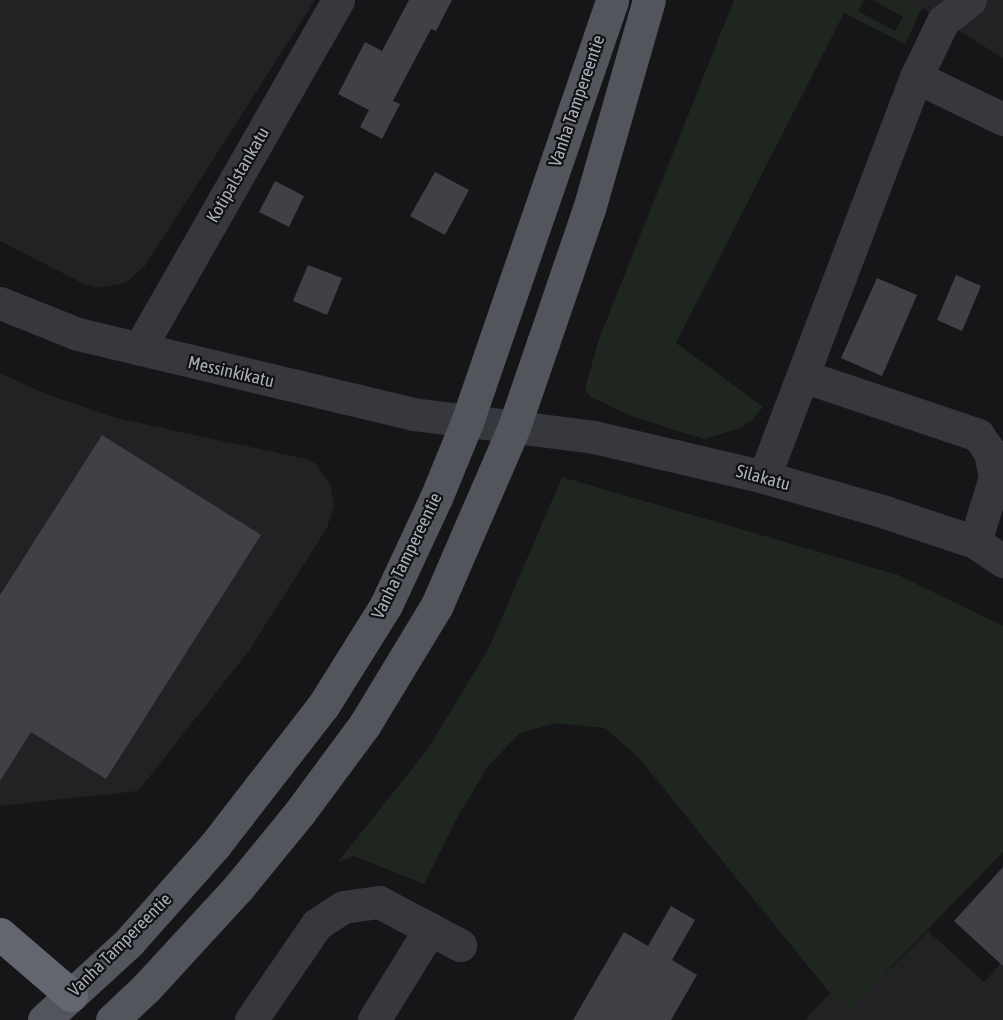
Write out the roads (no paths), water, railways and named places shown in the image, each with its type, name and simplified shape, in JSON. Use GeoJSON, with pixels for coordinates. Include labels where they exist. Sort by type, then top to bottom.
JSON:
{"type":"FeatureCollection","features":[{"type":"Feature","properties":{"kind":"highway"},"geometry":{"type":"LineString","coordinates":[[0,934],[73,1008]]}},
{"type":"Feature","properties":{"kind":"main road","name":"Vanha Tampereentie"},"geometry":{"type":"LineString","coordinates":[[44,1020],[73,1008],[215,845],[323,706],[386,605],[436,498],[467,422],[612,0]]}},
{"type":"Feature","properties":{"kind":"main road","name":"Vanha Tampereentie"},"geometry":{"type":"LineString","coordinates":[[112,1020],[146,988],[238,888],[300,812],[365,724],[437,605],[514,427],[589,209],[649,0]]}},
{"type":"Feature","properties":{"kind":"street","name":"Kotipalstankatu"},"geometry":{"type":"LineString","coordinates":[[139,349],[338,0]]}},
{"type":"Feature","properties":{"kind":"street"},"geometry":{"type":"LineString","coordinates":[[764,477],[916,77],[943,21],[970,0]]}},
{"type":"Feature","properties":{"kind":"street"},"geometry":{"type":"LineString","coordinates":[[916,77],[1003,119]]}},
{"type":"Feature","properties":{"kind":"street","name":"Messinkikatu"},"geometry":{"type":"LineString","coordinates":[[0,303],[78,333],[139,349],[413,414],[514,427]]}},
{"type":"Feature","properties":{"kind":"street"},"geometry":{"type":"LineString","coordinates":[[803,376],[978,435],[990,452],[995,477],[975,542]]}},
{"type":"Feature","properties":{"kind":"street","name":"Silakatu"},"geometry":{"type":"LineString","coordinates":[[514,427],[594,437],[764,477],[885,512],[975,542],[1003,561]]}},
{"type":"Feature","properties":{"kind":"street"},"geometry":{"type":"LineString","coordinates":[[251,1020],[317,924],[343,907],[379,902],[460,945]]}},
{"type":"Feature","properties":{"kind":"street"},"geometry":{"type":"LineString","coordinates":[[374,1020],[430,929]]}}]}
